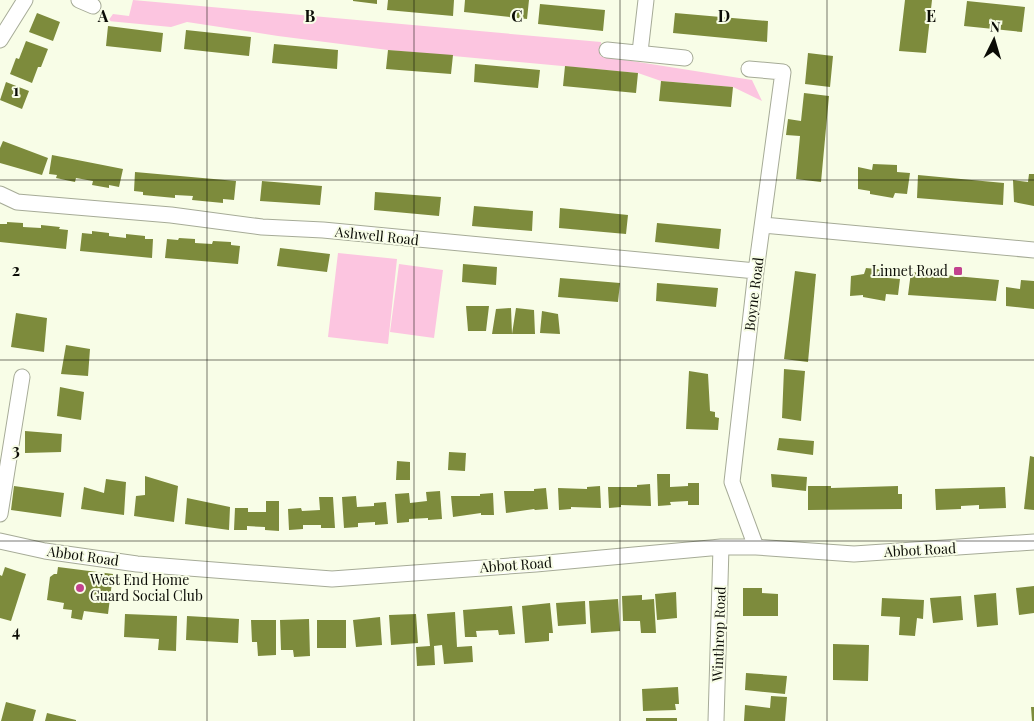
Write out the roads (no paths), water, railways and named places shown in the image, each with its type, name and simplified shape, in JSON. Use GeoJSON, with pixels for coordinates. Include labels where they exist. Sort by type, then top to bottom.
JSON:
{"type":"FeatureCollection","features":[{"type":"Feature","properties":{"kind":"street"},"geometry":{"type":"LineString","coordinates":[[0,40],[25,0]]}},
{"type":"Feature","properties":{"kind":"street"},"geometry":{"type":"LineString","coordinates":[[640,52],[646,0]]}},
{"type":"Feature","properties":{"kind":"street"},"geometry":{"type":"LineString","coordinates":[[607,50],[685,58]]}},
{"type":"Feature","properties":{"kind":"street","name":"Boyne Road"},"geometry":{"type":"LineString","coordinates":[[749,69],[783,72],[756,272],[732,482],[756,547]]}},
{"type":"Feature","properties":{"kind":"street","name":"Ashwell Road"},"geometry":{"type":"LineString","coordinates":[[0,194],[17,202],[171,215],[262,227],[323,230],[756,272]]}},
{"type":"Feature","properties":{"kind":"street"},"geometry":{"type":"LineString","coordinates":[[763,225],[1034,250]]}},
{"type":"Feature","properties":{"kind":"street"},"geometry":{"type":"LineString","coordinates":[[0,514],[22,377]]}},
{"type":"Feature","properties":{"kind":"street","name":"Abbot Road"},"geometry":{"type":"LineString","coordinates":[[0,542],[45,551],[137,564],[332,579],[536,564],[721,547],[756,547],[854,554],[1034,542]]}},
{"type":"Feature","properties":{"kind":"street","name":"Winthrop Road"},"geometry":{"type":"LineString","coordinates":[[716,721],[721,547]]}},
{"type":"Feature","properties":{"kind":"place","name":"Linnet Road"},"geometry":{"type":"Point","coordinates":[958,271]}},
{"type":"Feature","properties":{"kind":"place","name":"West End Home Guard Social Club"},"geometry":{"type":"Point","coordinates":[80,588]}}]}
